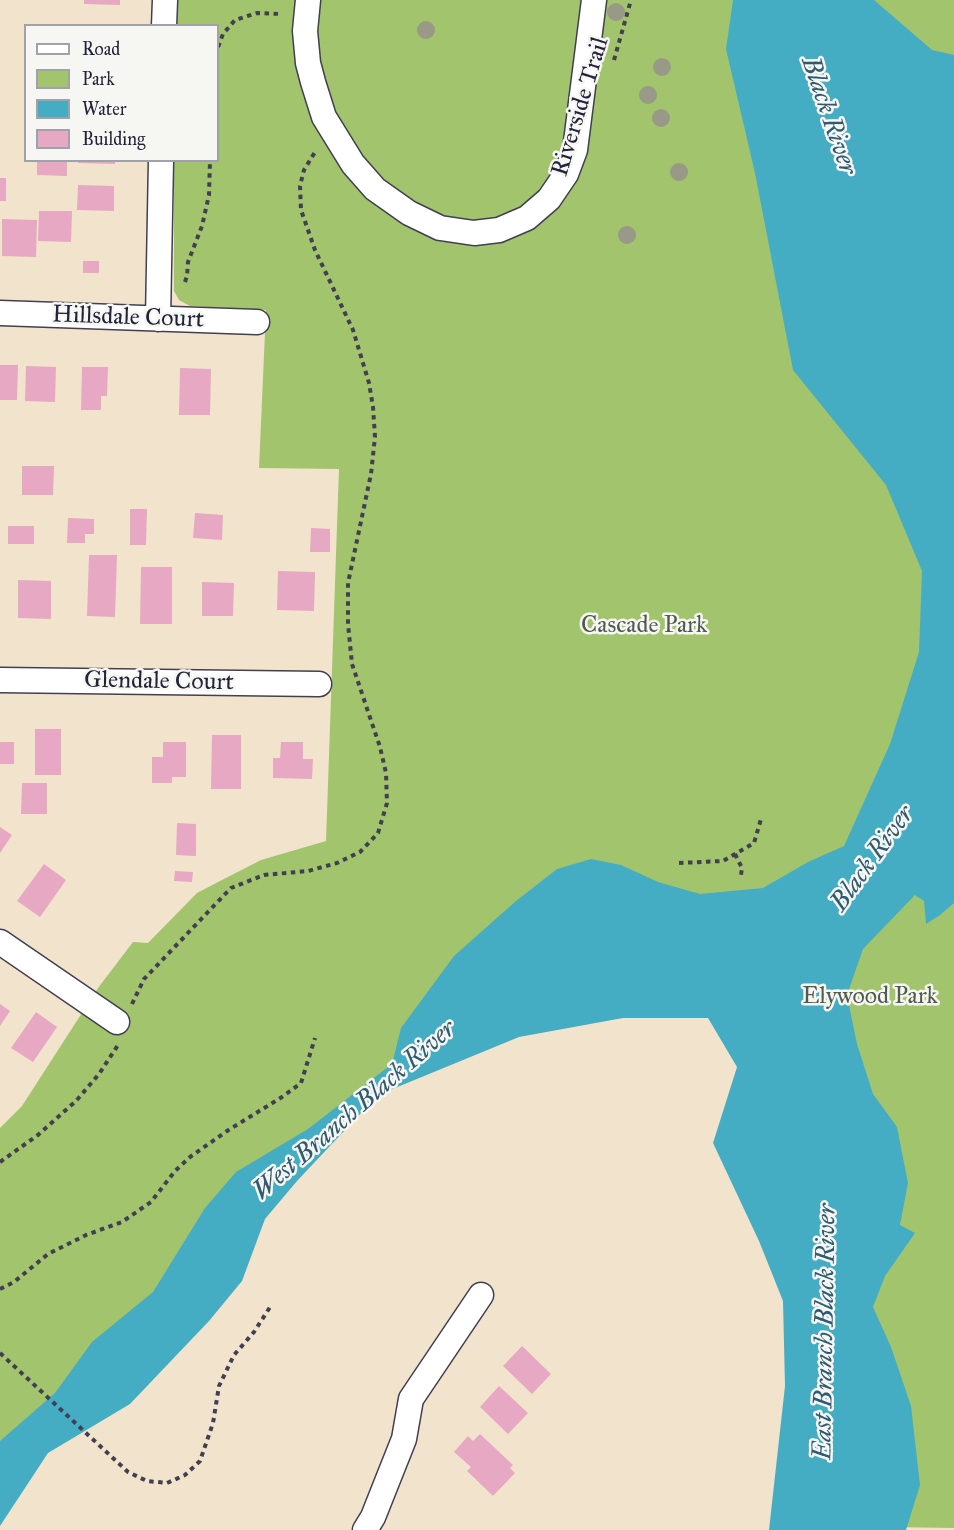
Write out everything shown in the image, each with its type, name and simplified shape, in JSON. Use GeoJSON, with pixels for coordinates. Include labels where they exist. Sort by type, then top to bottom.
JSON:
{"type":"FeatureCollection","features":[{"type":"Feature","properties":{"kind":"street"},"geometry":{"type":"LineString","coordinates":[[164,24],[165,0]]}},
{"type":"Feature","properties":{"kind":"street"},"geometry":{"type":"LineString","coordinates":[[308,0],[304,31],[308,63],[324,117],[342,150],[375,189],[409,213],[440,228],[474,233],[499,230],[527,218],[549,198],[566,174],[574,150],[594,0]]}},
{"type":"Feature","properties":{"kind":"street"},"geometry":{"type":"LineString","coordinates":[[158,319],[161,162]]}},
{"type":"Feature","properties":{"kind":"street","name":"Hillsdale Court"},"geometry":{"type":"LineString","coordinates":[[0,313],[256,322]]}},
{"type":"Feature","properties":{"kind":"street","name":"Glendale Court"},"geometry":{"type":"LineString","coordinates":[[0,680],[319,684]]}},
{"type":"Feature","properties":{"kind":"street"},"geometry":{"type":"LineString","coordinates":[[0,942],[121,1026]]}},
{"type":"Feature","properties":{"kind":"street"},"geometry":{"type":"LineString","coordinates":[[375,1526],[404,1439],[411,1399],[481,1296]]}},
{"type":"Feature","properties":{"kind":"path","name":"Riverside Trail"},"geometry":{"type":"LineString","coordinates":[[613,64],[631,0]]}},
{"type":"Feature","properties":{"kind":"path"},"geometry":{"type":"LineString","coordinates":[[219,44],[223,34],[231,24],[245,15],[263,12],[287,17]]}},
{"type":"Feature","properties":{"kind":"path"},"geometry":{"type":"LineString","coordinates":[[0,1162],[38,1135],[76,1101],[99,1074],[144,979],[231,888],[264,875],[308,871],[338,863],[360,852],[378,833],[387,803],[384,764],[352,664],[348,624],[348,583],[371,474],[375,437],[373,407],[369,383],[353,330],[315,250],[301,210],[300,186],[304,170],[321,145]]}},
{"type":"Feature","properties":{"kind":"path"},"geometry":{"type":"LineString","coordinates":[[159,282],[182,283],[187,279],[188,262],[197,244],[208,195],[210,162]]}},
{"type":"Feature","properties":{"kind":"path"},"geometry":{"type":"LineString","coordinates":[[679,863],[723,861],[754,843],[761,819]]}},
{"type":"Feature","properties":{"kind":"path"},"geometry":{"type":"LineString","coordinates":[[735,854],[742,868],[741,875]]}},
{"type":"Feature","properties":{"kind":"path"},"geometry":{"type":"LineString","coordinates":[[0,1289],[14,1282],[48,1254],[86,1235],[122,1221],[152,1202],[175,1171],[190,1157],[301,1083],[315,1038]]}},
{"type":"Feature","properties":{"kind":"path"},"geometry":{"type":"LineString","coordinates":[[0,1353],[128,1472],[147,1481],[166,1483],[185,1475],[201,1461],[213,1423],[219,1386],[234,1355],[254,1332],[272,1304]]}},
{"type":"Feature","properties":{"kind":"green space","name":"Cascade Park"},"geometry":{"type":"Polygon","coordinates":[[[175,0],[954,0],[954,1528],[822,1526],[779,959],[494,991],[254,1194],[0,1483],[0,1128],[22,1106],[98,988],[133,942],[148,943],[197,893],[261,860],[326,841],[339,469],[259,468],[266,310],[190,306],[179,300],[174,291],[174,162],[219,162],[219,24],[175,24],[175,0]]]}},
{"type":"Feature","properties":{"kind":"water"},"geometry":{"type":"Polygon","coordinates":[[[733,0],[874,0],[932,50],[954,55],[954,903],[926,924],[924,901],[915,895],[863,949],[847,995],[857,1044],[873,1094],[897,1127],[908,1183],[900,1225],[915,1233],[885,1276],[873,1307],[891,1347],[911,1406],[920,1485],[906,1530],[769,1530],[785,1386],[783,1301],[759,1241],[713,1143],[737,1067],[708,1018],[623,1018],[519,1037],[378,1095],[297,1181],[265,1219],[242,1281],[209,1321],[130,1404],[48,1453],[0,1526],[0,1441],[55,1393],[92,1342],[153,1292],[205,1208],[236,1172],[308,1129],[392,1064],[401,1028],[454,956],[516,901],[557,869],[591,859],[621,865],[658,882],[700,894],[763,888],[808,862],[844,846],[890,744],[919,652],[922,571],[886,485],[793,370],[755,173],[726,49],[733,0]]]}},
{"type":"Feature","properties":{"kind":"building"},"geometry":{"type":"Polygon","coordinates":[[[84,0],[120,0],[120,5],[84,4],[84,0]]]}},
{"type":"Feature","properties":{"kind":"building"},"geometry":{"type":"Polygon","coordinates":[[[37,162],[67,162],[67,176],[37,175],[37,162]]]}},
{"type":"Feature","properties":{"kind":"building"},"geometry":{"type":"Polygon","coordinates":[[[115,162],[115,164],[78,163],[115,162]]]}},
{"type":"Feature","properties":{"kind":"building"},"geometry":{"type":"Polygon","coordinates":[[[0,178],[6,178],[6,201],[0,201],[0,178]]]}},
{"type":"Feature","properties":{"kind":"building"},"geometry":{"type":"Polygon","coordinates":[[[78,185],[114,186],[114,211],[77,210],[78,185]]]}},
{"type":"Feature","properties":{"kind":"building"},"geometry":{"type":"Polygon","coordinates":[[[39,211],[72,211],[71,242],[38,241],[39,211]]]}},
{"type":"Feature","properties":{"kind":"building"},"geometry":{"type":"Polygon","coordinates":[[[2,219],[37,220],[36,257],[2,256],[2,219]]]}},
{"type":"Feature","properties":{"kind":"building"},"geometry":{"type":"Polygon","coordinates":[[[83,261],[99,261],[99,273],[83,273],[83,261]]]}},
{"type":"Feature","properties":{"kind":"building"},"geometry":{"type":"Polygon","coordinates":[[[0,365],[18,365],[17,400],[0,400],[0,365]]]}},
{"type":"Feature","properties":{"kind":"building"},"geometry":{"type":"Polygon","coordinates":[[[26,366],[56,367],[55,402],[25,401],[26,366]]]}},
{"type":"Feature","properties":{"kind":"building"},"geometry":{"type":"Polygon","coordinates":[[[82,367],[108,367],[107,396],[101,396],[101,410],[81,410],[82,367]]]}},
{"type":"Feature","properties":{"kind":"building"},"geometry":{"type":"Polygon","coordinates":[[[180,368],[211,369],[210,415],[179,415],[180,368]]]}},
{"type":"Feature","properties":{"kind":"building"},"geometry":{"type":"Polygon","coordinates":[[[22,466],[54,466],[53,495],[22,495],[22,466]]]}},
{"type":"Feature","properties":{"kind":"building"},"geometry":{"type":"Polygon","coordinates":[[[130,509],[147,509],[146,545],[130,545],[130,509]]]}},
{"type":"Feature","properties":{"kind":"building"},"geometry":{"type":"Polygon","coordinates":[[[195,513],[223,515],[222,540],[193,538],[195,513]]]}},
{"type":"Feature","properties":{"kind":"building"},"geometry":{"type":"Polygon","coordinates":[[[68,518],[94,519],[94,534],[85,534],[85,543],[67,543],[68,518]]]}},
{"type":"Feature","properties":{"kind":"building"},"geometry":{"type":"Polygon","coordinates":[[[8,526],[34,526],[34,544],[8,544],[8,526]]]}},
{"type":"Feature","properties":{"kind":"building"},"geometry":{"type":"Polygon","coordinates":[[[311,528],[330,529],[330,552],[310,552],[311,528]]]}},
{"type":"Feature","properties":{"kind":"building"},"geometry":{"type":"Polygon","coordinates":[[[89,555],[117,555],[115,617],[87,616],[89,555]]]}},
{"type":"Feature","properties":{"kind":"building"},"geometry":{"type":"Polygon","coordinates":[[[141,567],[172,567],[172,624],[140,624],[141,567]]]}},
{"type":"Feature","properties":{"kind":"building"},"geometry":{"type":"Polygon","coordinates":[[[278,571],[315,572],[314,611],[277,610],[278,571]]]}},
{"type":"Feature","properties":{"kind":"building"},"geometry":{"type":"Polygon","coordinates":[[[18,580],[51,581],[51,619],[18,618],[18,580]]]}},
{"type":"Feature","properties":{"kind":"building"},"geometry":{"type":"Polygon","coordinates":[[[202,582],[234,583],[233,616],[202,616],[202,582]]]}},
{"type":"Feature","properties":{"kind":"building"},"geometry":{"type":"Polygon","coordinates":[[[35,729],[61,729],[61,775],[35,775],[35,729]]]}},
{"type":"Feature","properties":{"kind":"building"},"geometry":{"type":"Polygon","coordinates":[[[212,735],[241,735],[241,789],[211,789],[212,735]]]}},
{"type":"Feature","properties":{"kind":"building"},"geometry":{"type":"Polygon","coordinates":[[[0,742],[14,742],[14,764],[0,764],[0,742]]]}},
{"type":"Feature","properties":{"kind":"building"},"geometry":{"type":"Polygon","coordinates":[[[163,742],[186,742],[186,777],[172,777],[172,783],[152,783],[152,757],[163,757],[163,742]]]}},
{"type":"Feature","properties":{"kind":"building"},"geometry":{"type":"Polygon","coordinates":[[[281,742],[303,742],[303,759],[313,759],[312,779],[273,778],[273,758],[280,758],[281,742]]]}},
{"type":"Feature","properties":{"kind":"building"},"geometry":{"type":"Polygon","coordinates":[[[22,783],[47,783],[47,814],[21,814],[22,783]]]}},
{"type":"Feature","properties":{"kind":"building"},"geometry":{"type":"Polygon","coordinates":[[[177,823],[196,824],[196,856],[176,855],[177,823]]]}},
{"type":"Feature","properties":{"kind":"building"},"geometry":{"type":"Polygon","coordinates":[[[0,827],[12,835],[0,853],[0,827]]]}},
{"type":"Feature","properties":{"kind":"building"},"geometry":{"type":"Polygon","coordinates":[[[44,864],[66,880],[40,917],[17,901],[44,864]]]}},
{"type":"Feature","properties":{"kind":"building"},"geometry":{"type":"Polygon","coordinates":[[[175,871],[193,872],[192,882],[174,881],[175,871]]]}},
{"type":"Feature","properties":{"kind":"building"},"geometry":{"type":"Polygon","coordinates":[[[0,1004],[10,1011],[0,1026],[0,1004]]]}},
{"type":"Feature","properties":{"kind":"building"},"geometry":{"type":"Polygon","coordinates":[[[36,1012],[57,1027],[33,1062],[11,1048],[36,1012]]]}},
{"type":"Feature","properties":{"kind":"building"},"geometry":{"type":"Polygon","coordinates":[[[522,1346],[551,1374],[532,1394],[503,1366],[522,1346]]]}},
{"type":"Feature","properties":{"kind":"building"},"geometry":{"type":"Polygon","coordinates":[[[499,1386],[528,1413],[508,1434],[480,1407],[499,1386]]]}},
{"type":"Feature","properties":{"kind":"building"},"geometry":{"type":"Polygon","coordinates":[[[480,1434],[513,1465],[510,1468],[515,1473],[493,1496],[467,1471],[471,1467],[454,1452],[468,1436],[473,1441],[480,1434]]]}},
{"type":"Feature","properties":{"kind":"water label","name":"Black River"},"geometry":{"type":"Point","coordinates":[828,116]}},
{"type":"Feature","properties":{"kind":"water label","name":"Black River"},"geometry":{"type":"Point","coordinates":[873,859]}},
{"type":"Feature","properties":{"kind":"water label","name":"West Branch Black River"},"geometry":{"type":"Point","coordinates":[355,1111]}},
{"type":"Feature","properties":{"kind":"water label","name":"East Branch Black River"},"geometry":{"type":"Point","coordinates":[826,1332]}},
{"type":"Feature","properties":{"kind":"park label","name":"Elywood Park"},"geometry":{"type":"Point","coordinates":[870,997]}}]}
